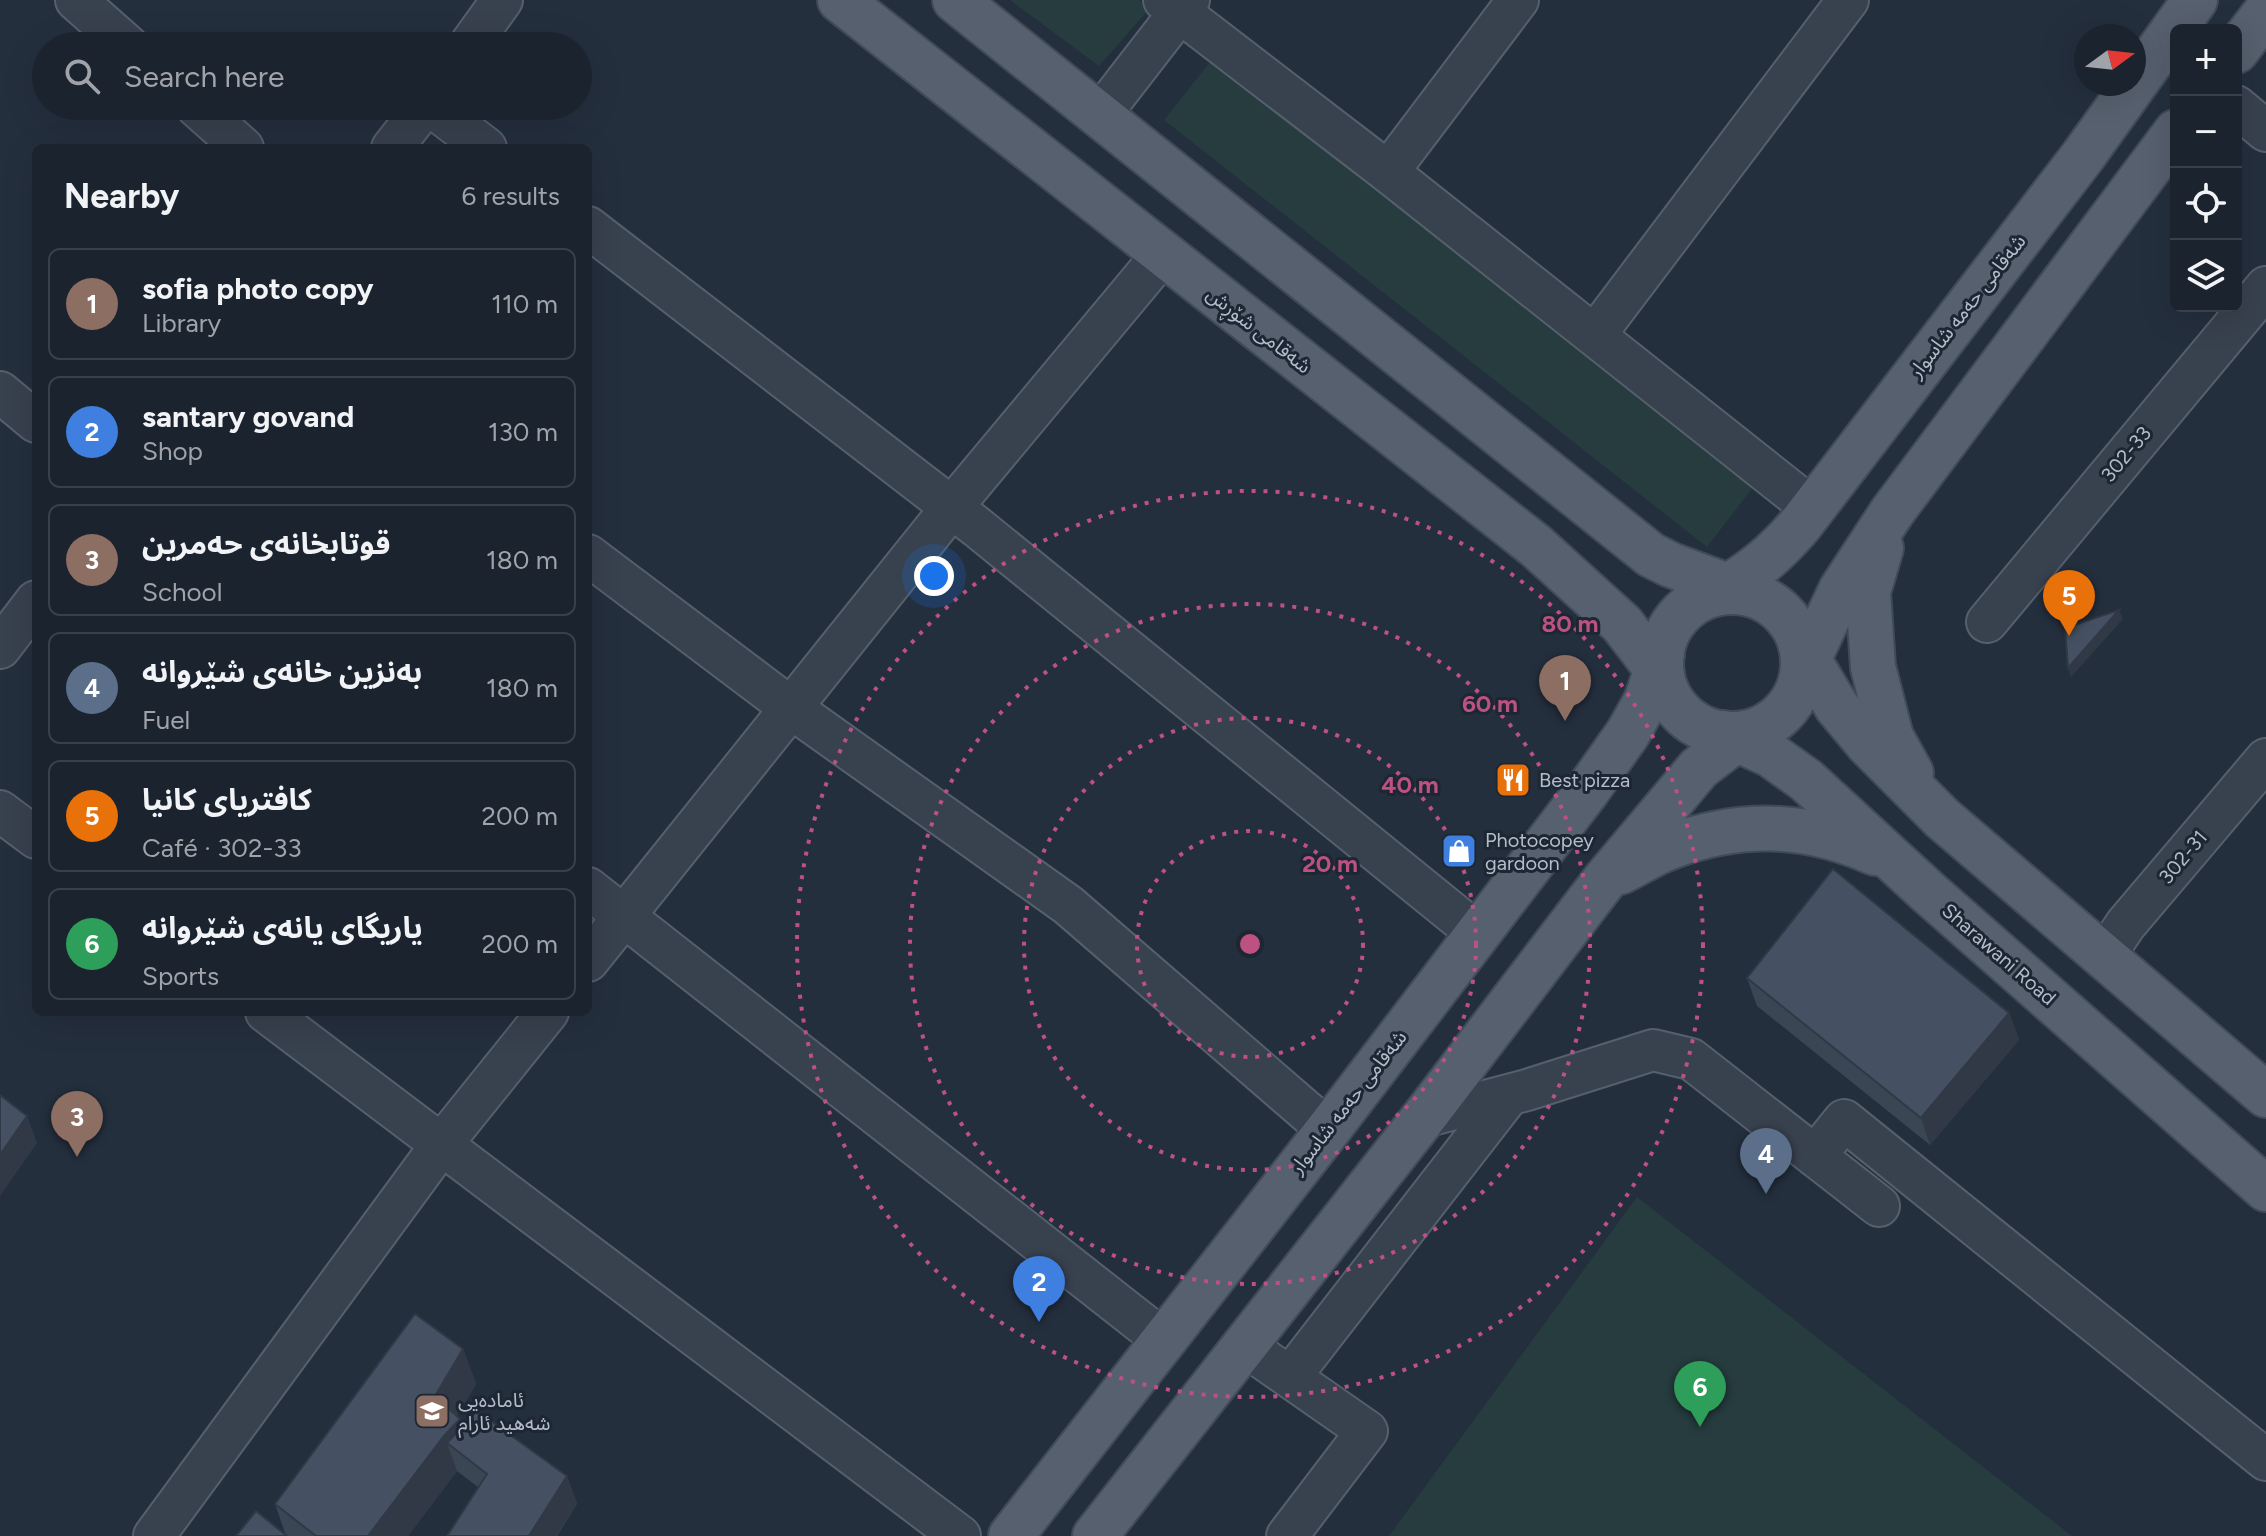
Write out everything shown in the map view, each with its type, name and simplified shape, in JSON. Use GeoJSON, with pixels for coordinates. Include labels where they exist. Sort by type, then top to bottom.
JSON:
{"type":"FeatureCollection","features":[{"type":"Feature","properties":{"kind":"main road","name":"شەقامی شۆڕش"},"geometry":{"type":"LineString","coordinates":[[840,0],[1536,546],[1622,624],[1660,666]]}},
{"type":"Feature","properties":{"kind":"main road"},"geometry":{"type":"LineString","coordinates":[[955,0],[1651,555],[1729,590],[1762,598],[1781,610],[1795,628],[1804,660],[1837,707],[1867,743],[1930,807],[2266,1095]]}},
{"type":"Feature","properties":{"kind":"main road","name":"شەقامی حەمە شاسوار"},"geometry":{"type":"LineString","coordinates":[[1729,590],[1776,552],[1812,508],[2083,156],[2182,4]]}},
{"type":"Feature","properties":{"kind":"main road"},"geometry":{"type":"LineString","coordinates":[[2242,43],[2266,12]]}},
{"type":"Feature","properties":{"kind":"main road"},"geometry":{"type":"LineString","coordinates":[[1095,1536],[1424,1117],[1604,881],[1699,768],[1735,735],[1767,725],[1784,711],[1796,693],[1804,660],[1841,590],[1892,512],[2170,140]]}},
{"type":"Feature","properties":{"kind":"main road"},"geometry":{"type":"LineString","coordinates":[[2083,156],[2129,197]]}},
{"type":"Feature","properties":{"kind":"main road"},"geometry":{"type":"LineString","coordinates":[[1536,546],[1578,497]]}},
{"type":"Feature","properties":{"kind":"main road"},"geometry":{"type":"LineString","coordinates":[[1892,512],[1868,592],[1873,667],[1891,737],[1930,807]]}},
{"type":"Feature","properties":{"kind":"main road"},"geometry":{"type":"LineString","coordinates":[[1729,590],[1697,600],[1680,614],[1668,632],[1660,666],[1670,697],[1684,715],[1702,727],[1735,735]]}},
{"type":"Feature","properties":{"kind":"main road","name":"شەقامی حەمە شاسوار"},"geometry":{"type":"LineString","coordinates":[[1011,1536],[1517,885],[1628,733],[1646,701],[1660,666]]}},
{"type":"Feature","properties":{"kind":"main road","name":"Sharawani Road"},"geometry":{"type":"LineString","coordinates":[[1735,735],[1806,780],[2266,1189]]}},
{"type":"Feature","properties":{"kind":"main road"},"geometry":{"type":"LineString","coordinates":[[1604,881],[1667,847],[1736,830],[1775,827],[1813,832],[1846,841],[1914,878],[1970,843]]}},
{"type":"Feature","properties":{"kind":"main road"},"geometry":{"type":"LineString","coordinates":[[1274,1198],[1333,1233]]}},
{"type":"Feature","properties":{"kind":"street"},"geometry":{"type":"LineString","coordinates":[[76,0],[112,32]]}},
{"type":"Feature","properties":{"kind":"street"},"geometry":{"type":"LineString","coordinates":[[479,32],[502,0]]}},
{"type":"Feature","properties":{"kind":"street"},"geometry":{"type":"LineString","coordinates":[[1388,172],[1518,0]]}},
{"type":"Feature","properties":{"kind":"street"},"geometry":{"type":"LineString","coordinates":[[1595,335],[1848,0]]}},
{"type":"Feature","properties":{"kind":"street"},"geometry":{"type":"LineString","coordinates":[[1100,115],[1177,4],[1812,508]]}},
{"type":"Feature","properties":{"kind":"street"},"geometry":{"type":"LineString","coordinates":[[2242,111],[2266,131]]}},
{"type":"Feature","properties":{"kind":"street"},"geometry":{"type":"LineString","coordinates":[[212,120],[239,144]]}},
{"type":"Feature","properties":{"kind":"street"},"geometry":{"type":"LineString","coordinates":[[395,144],[414,120]]}},
{"type":"Feature","properties":{"kind":"street"},"geometry":{"type":"LineString","coordinates":[[449,120],[481,144]]}},
{"type":"Feature","properties":{"kind":"street"},"geometry":{"type":"LineString","coordinates":[[592,230],[952,507],[1477,933]]}},
{"type":"Feature","properties":{"kind":"street"},"geometry":{"type":"LineString","coordinates":[[592,956],[952,507],[1163,254]]}},
{"type":"Feature","properties":{"kind":"street","name":"302-33"},"geometry":{"type":"LineString","coordinates":[[1987,622],[2266,287]]}},
{"type":"Feature","properties":{"kind":"street"},"geometry":{"type":"LineString","coordinates":[[0,392],[32,419]]}},
{"type":"Feature","properties":{"kind":"street"},"geometry":{"type":"LineString","coordinates":[[592,558],[791,708],[1068,905],[1328,1130]]}},
{"type":"Feature","properties":{"kind":"street"},"geometry":{"type":"LineString","coordinates":[[0,648],[32,606]]}},
{"type":"Feature","properties":{"kind":"street","name":"302-31"},"geometry":{"type":"LineString","coordinates":[[2103,958],[2126,924],[2266,759]]}},
{"type":"Feature","properties":{"kind":"street"},"geometry":{"type":"LineString","coordinates":[[0,811],[32,835]]}},
{"type":"Feature","properties":{"kind":"street"},"geometry":{"type":"LineString","coordinates":[[592,891],[1162,1339]]}},
{"type":"Feature","properties":{"kind":"street"},"geometry":{"type":"LineString","coordinates":[[271,1016],[960,1536]]}},
{"type":"Feature","properties":{"kind":"street"},"geometry":{"type":"LineString","coordinates":[[154,1536],[441,1145],[545,1016]]}},
{"type":"Feature","properties":{"kind":"street"},"geometry":{"type":"LineString","coordinates":[[1424,1117],[1509,1095],[1653,1050],[1691,1059],[1879,1206]]}},
{"type":"Feature","properties":{"kind":"street"},"geometry":{"type":"LineString","coordinates":[[1290,1377],[1509,1095]]}},
{"type":"Feature","properties":{"kind":"street"},"geometry":{"type":"LineString","coordinates":[[1815,1156],[1844,1120],[2266,1460]]}},
{"type":"Feature","properties":{"kind":"street"},"geometry":{"type":"LineString","coordinates":[[1246,1343],[1367,1431],[1287,1536]]}},
{"type":"Feature","properties":{"kind":"green space"},"geometry":{"type":"Polygon","coordinates":[[[1010,0],[1139,0],[1150,8],[1099,66],[1010,0]]]}},
{"type":"Feature","properties":{"kind":"green space"},"geometry":{"type":"Polygon","coordinates":[[[1214,57],[1757,482],[1707,547],[1164,120],[1214,57]]]}},
{"type":"Feature","properties":{"kind":"green space"},"geometry":{"type":"Polygon","coordinates":[[[1637,1197],[2072,1536],[1389,1536],[1637,1197]]]}},
{"type":"Feature","properties":{"kind":"building"},"geometry":{"type":"Polygon","coordinates":[[[2119,610],[2068,668],[2065,628],[2119,610]]]}},
{"type":"Feature","properties":{"kind":"building"},"geometry":{"type":"Polygon","coordinates":[[[1833,869],[2009,1013],[1921,1118],[1747,978],[1833,869]]]}},
{"type":"Feature","properties":{"kind":"building"},"geometry":{"type":"Polygon","coordinates":[[[0,1095],[27,1116],[0,1155],[0,1095]]]}},
{"type":"Feature","properties":{"kind":"building"},"geometry":{"type":"Polygon","coordinates":[[[415,1314],[463,1349],[435,1396],[460,1419],[368,1536],[316,1536],[275,1504],[415,1314]]]}},
{"type":"Feature","properties":{"kind":"building"},"geometry":{"type":"Polygon","coordinates":[[[477,1411],[567,1476],[529,1536],[447,1536],[487,1474],[447,1443],[477,1411]]]}},
{"type":"Feature","properties":{"kind":"building"},"geometry":{"type":"Polygon","coordinates":[[[256,1511],[287,1536],[236,1536],[256,1511]]]}},
{"type":"Feature","properties":{"kind":"place","name":"کافتریای کانیا"},"geometry":{"type":"Point","coordinates":[2069,636]}},
{"type":"Feature","properties":{"kind":"place","name":"sofia photo copy"},"geometry":{"type":"Point","coordinates":[1565,721]}},
{"type":"Feature","properties":{"kind":"place","name":"Best pizza"},"geometry":{"type":"Point","coordinates":[1513,780]}},
{"type":"Feature","properties":{"kind":"place","name":"Photocopey gardoon"},"geometry":{"type":"Point","coordinates":[1459,851]}},
{"type":"Feature","properties":{"kind":"place","name":"قوتابخانەی حەمرین"},"geometry":{"type":"Point","coordinates":[77,1157]}},
{"type":"Feature","properties":{"kind":"place","name":"بەنزین خانەی شێروانە"},"geometry":{"type":"Point","coordinates":[1766,1194]}},
{"type":"Feature","properties":{"kind":"place","name":"santary govand"},"geometry":{"type":"Point","coordinates":[1039,1322]}},
{"type":"Feature","properties":{"kind":"place","name":"ئامادەیی شەهید ئارام"},"geometry":{"type":"Point","coordinates":[432,1411]}},
{"type":"Feature","properties":{"kind":"place","name":"یاریگای یانەی شێروانە"},"geometry":{"type":"Point","coordinates":[1700,1427]}}]}
